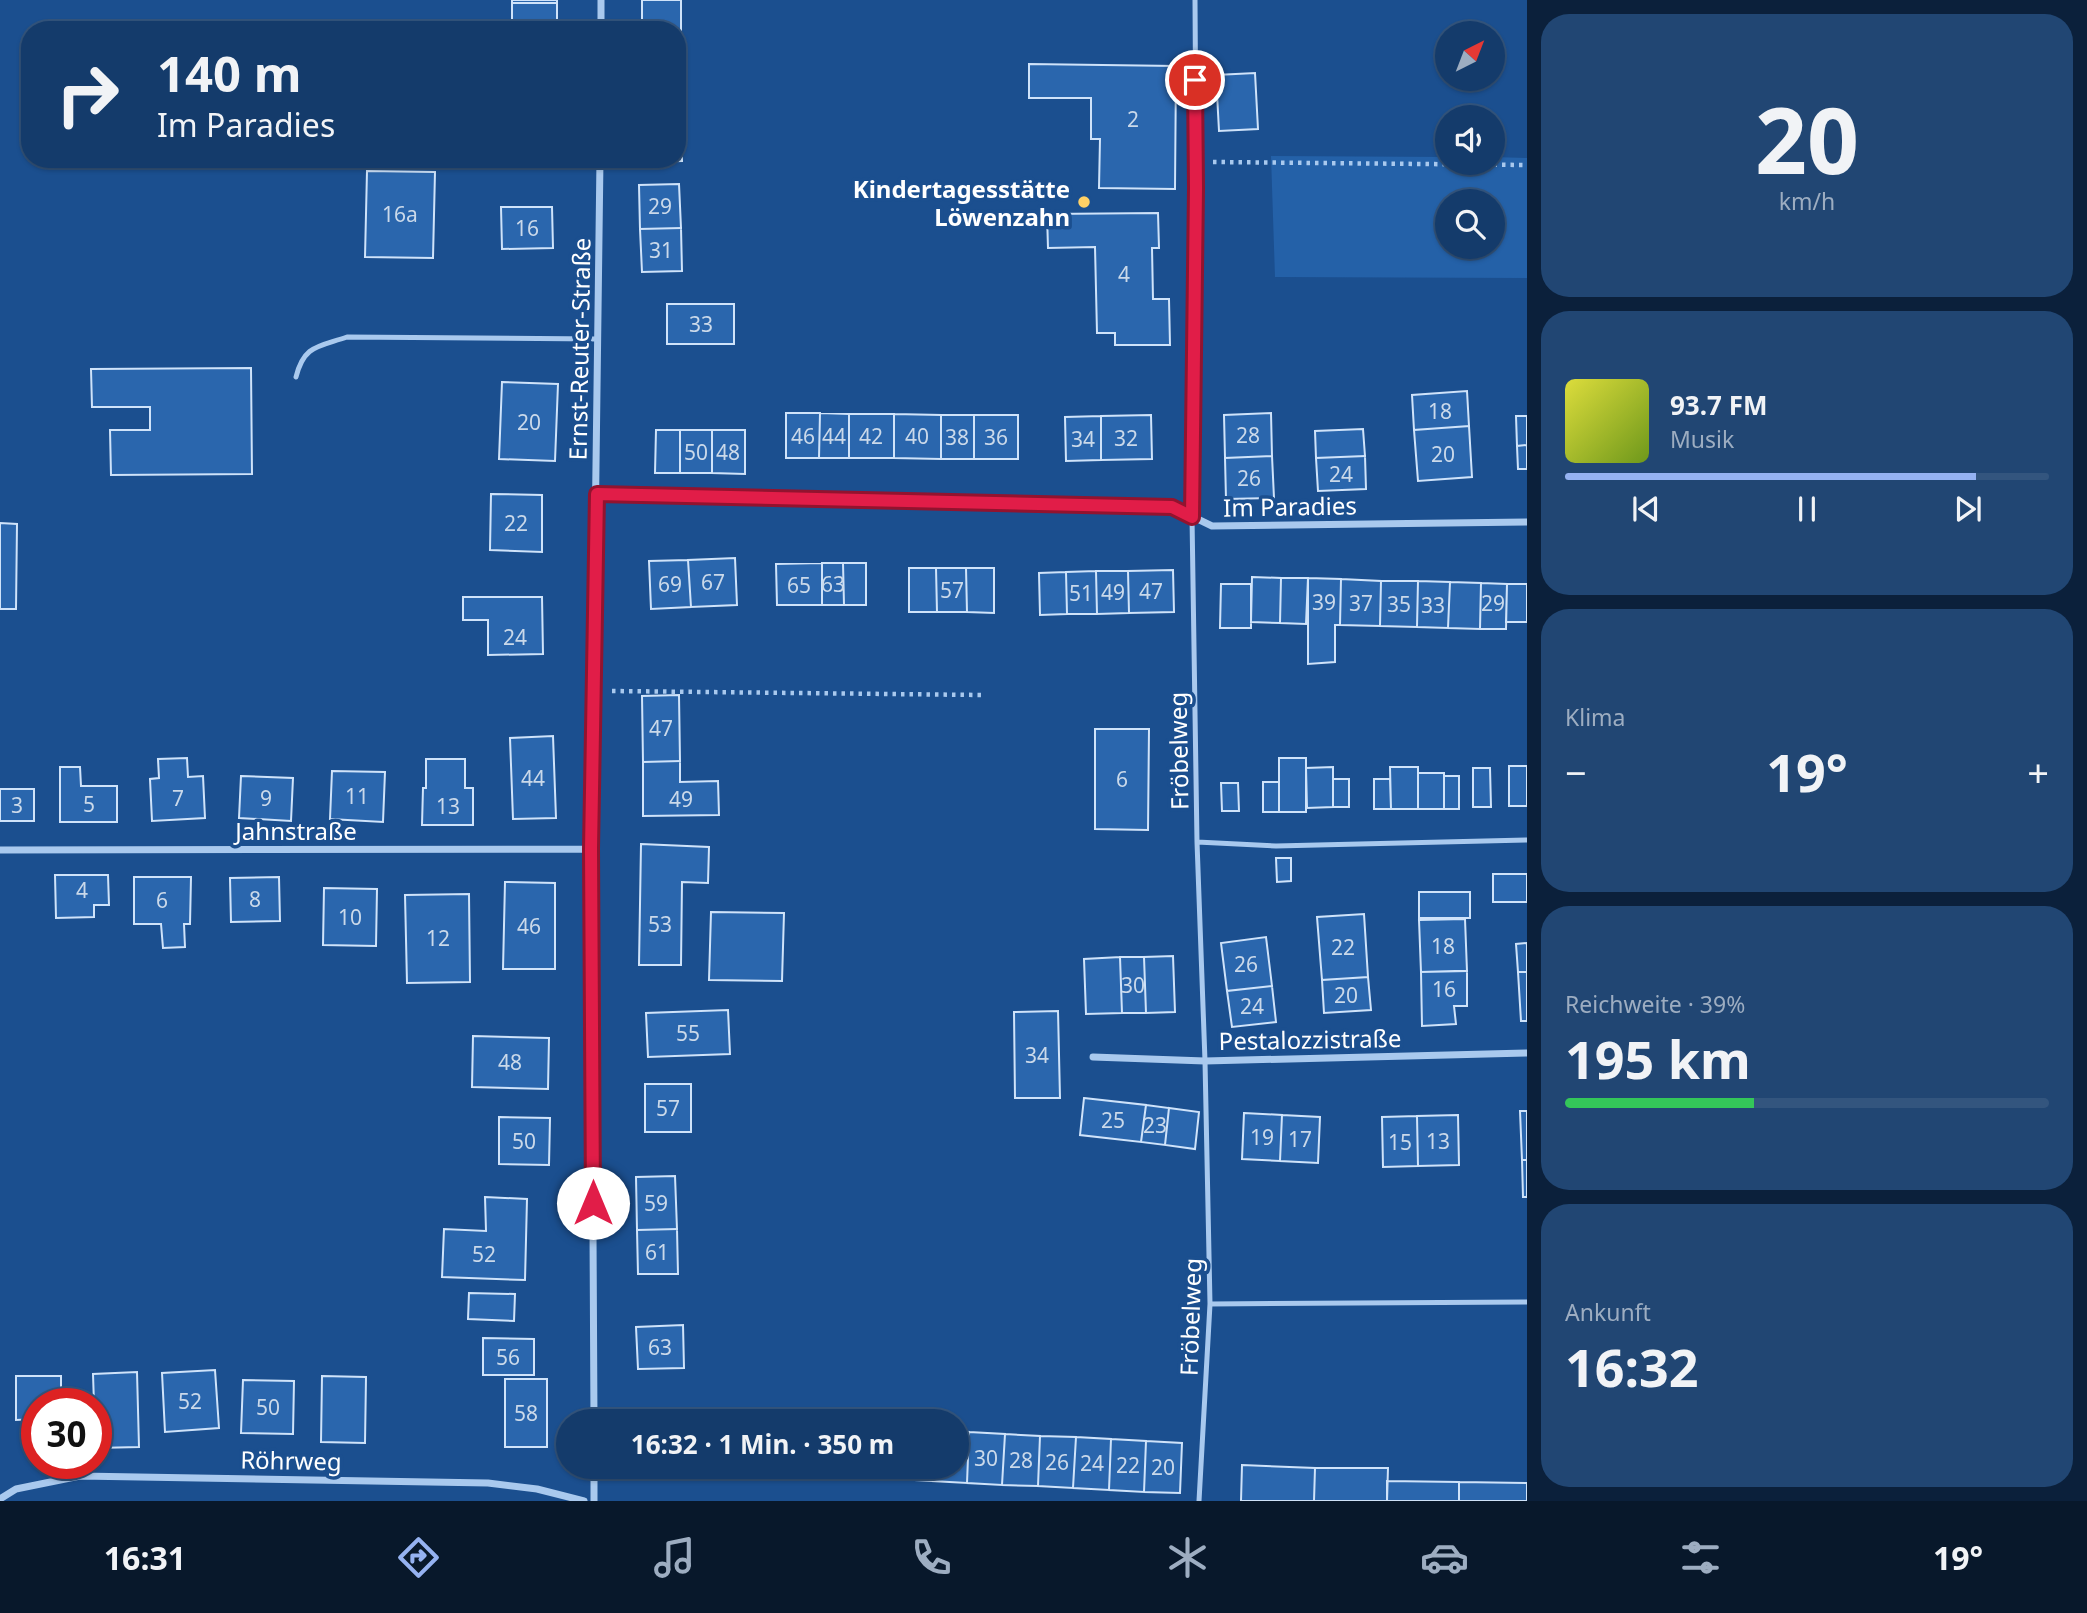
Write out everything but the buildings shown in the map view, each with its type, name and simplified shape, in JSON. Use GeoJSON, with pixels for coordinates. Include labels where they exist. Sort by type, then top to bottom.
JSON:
{"type":"FeatureCollection","features":[{"type":"Feature","properties":{"kind":"street"},"geometry":{"type":"LineString","coordinates":[[601,0],[601,21]]}},
{"type":"Feature","properties":{"kind":"street","name":"Ernst-Reuter-Straße"},"geometry":{"type":"LineString","coordinates":[[594,1409],[591,849],[600,168]]}},
{"type":"Feature","properties":{"kind":"street","name":"Im Paradies"},"geometry":{"type":"LineString","coordinates":[[597,494],[1172,507],[1212,526],[1527,522]]}},
{"type":"Feature","properties":{"kind":"street","name":"Jahnstraße"},"geometry":{"type":"LineString","coordinates":[[0,850],[591,849]]}},
{"type":"Feature","properties":{"kind":"street","name":"Pestalozzistraße"},"geometry":{"type":"LineString","coordinates":[[1093,1056],[1205,1061],[1527,1053]]}},
{"type":"Feature","properties":{"kind":"street","name":"Röhrweg"},"geometry":{"type":"LineString","coordinates":[[0,1499],[16,1489],[80,1476],[488,1483],[537,1489],[584,1501]]}},
{"type":"Feature","properties":{"kind":"street"},"geometry":{"type":"LineString","coordinates":[[594,1479],[594,1501]]}},
{"type":"Feature","properties":{"kind":"lane","name":"Fröbelweg"},"geometry":{"type":"LineString","coordinates":[[1195,0],[1192,517],[1197,842],[1210,1304],[1199,1501]]}},
{"type":"Feature","properties":{"kind":"lane"},"geometry":{"type":"LineString","coordinates":[[296,377],[300,361],[310,350],[347,337],[598,339]]}},
{"type":"Feature","properties":{"kind":"lane"},"geometry":{"type":"LineString","coordinates":[[1197,842],[1276,846],[1527,840]]}},
{"type":"Feature","properties":{"kind":"lane"},"geometry":{"type":"LineString","coordinates":[[1210,1304],[1527,1302]]}},
{"type":"Feature","properties":{"kind":"path"},"geometry":{"type":"LineString","coordinates":[[1196,161],[1527,165]]}},
{"type":"Feature","properties":{"kind":"path"},"geometry":{"type":"LineString","coordinates":[[594,691],[981,695]]}},
{"type":"Feature","properties":{"kind":"shaded area"},"geometry":{"type":"Polygon","coordinates":[[[1271,156],[1435,157],[1435,175],[1505,175],[1505,157],[1527,158],[1527,278],[1275,277],[1271,156]]]}},
{"type":"Feature","properties":{"kind":"place","name":"Kindertagesstätte Löwenzahn"},"geometry":{"type":"Point","coordinates":[1084,202]}},
{"type":"Feature","properties":{"kind":"route"},"geometry":{"type":"LineString","coordinates":[[593,1203],[591,849],[597,494],[1172,507],[1192,517],[1195,80]]}}]}
